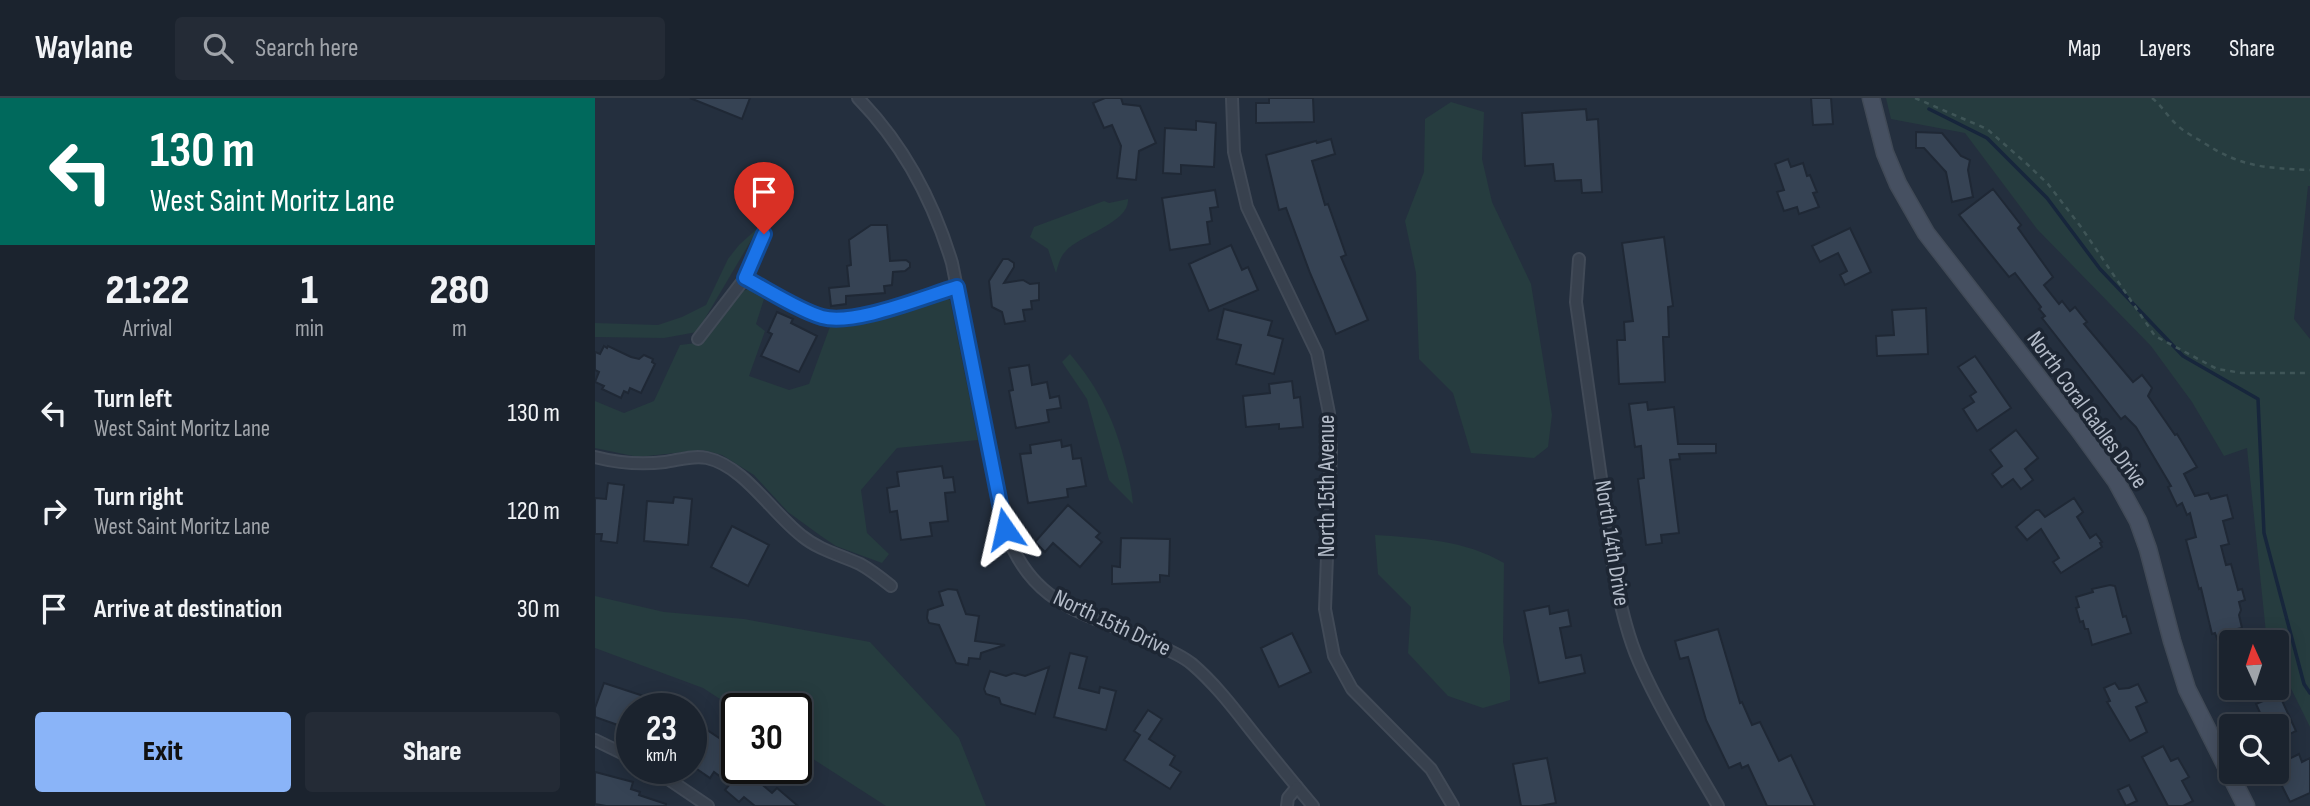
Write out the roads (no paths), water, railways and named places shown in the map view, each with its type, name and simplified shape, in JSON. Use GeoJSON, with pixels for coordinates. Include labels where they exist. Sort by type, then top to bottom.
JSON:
{"type":"FeatureCollection","features":[{"type":"Feature","properties":{"kind":"street","name":"North 15th Drive"},"geometry":{"type":"LineString","coordinates":[[857,98],[879,120],[904,155],[926,191],[942,228],[957,287],[1005,529],[1021,565],[1042,590],[1073,611],[1134,634],[1191,663],[1213,684],[1313,806]]}},
{"type":"Feature","properties":{"kind":"street","name":"North 15th Avenue"},"geometry":{"type":"LineString","coordinates":[[1232,98],[1235,160],[1247,206],[1317,353],[1323,378],[1329,413],[1331,452],[1325,609],[1334,656],[1352,689],[1431,769],[1453,806]]}},
{"type":"Feature","properties":{"kind":"street","name":"North Coral Gables Drive"},"geometry":{"type":"LineString","coordinates":[[1871,98],[1885,153],[1898,184],[1926,233],[2079,430],[2116,481],[2138,521],[2187,689],[2246,806]]}},
{"type":"Feature","properties":{"kind":"street"},"geometry":{"type":"LineString","coordinates":[[698,339],[745,278],[764,234]]}},
{"type":"Feature","properties":{"kind":"street","name":"North 14th Drive"},"geometry":{"type":"LineString","coordinates":[[1579,259],[1576,302],[1621,604],[1632,644],[1645,674],[1718,806]]}},
{"type":"Feature","properties":{"kind":"street"},"geometry":{"type":"LineString","coordinates":[[745,278],[819,316],[837,320],[860,316],[957,287]]}},
{"type":"Feature","properties":{"kind":"street"},"geometry":{"type":"LineString","coordinates":[[595,457],[648,464],[697,457],[719,461],[733,469],[804,538],[860,565],[891,586]]}},
{"type":"Feature","properties":{"kind":"street"},"geometry":{"type":"LineString","coordinates":[[595,740],[616,750]]}},
{"type":"Feature","properties":{"kind":"street"},"geometry":{"type":"LineString","coordinates":[[676,784],[708,806]]}},
{"type":"Feature","properties":{"kind":"street"},"geometry":{"type":"LineString","coordinates":[[1287,806],[1288,798],[1297,787]]}},
{"type":"Feature","properties":{"kind":"waterway"},"geometry":{"type":"LineString","coordinates":[[1929,109],[1987,138],[2047,198],[2100,269],[2183,356],[2258,399],[2264,533],[2304,684],[2310,693]]}}]}
